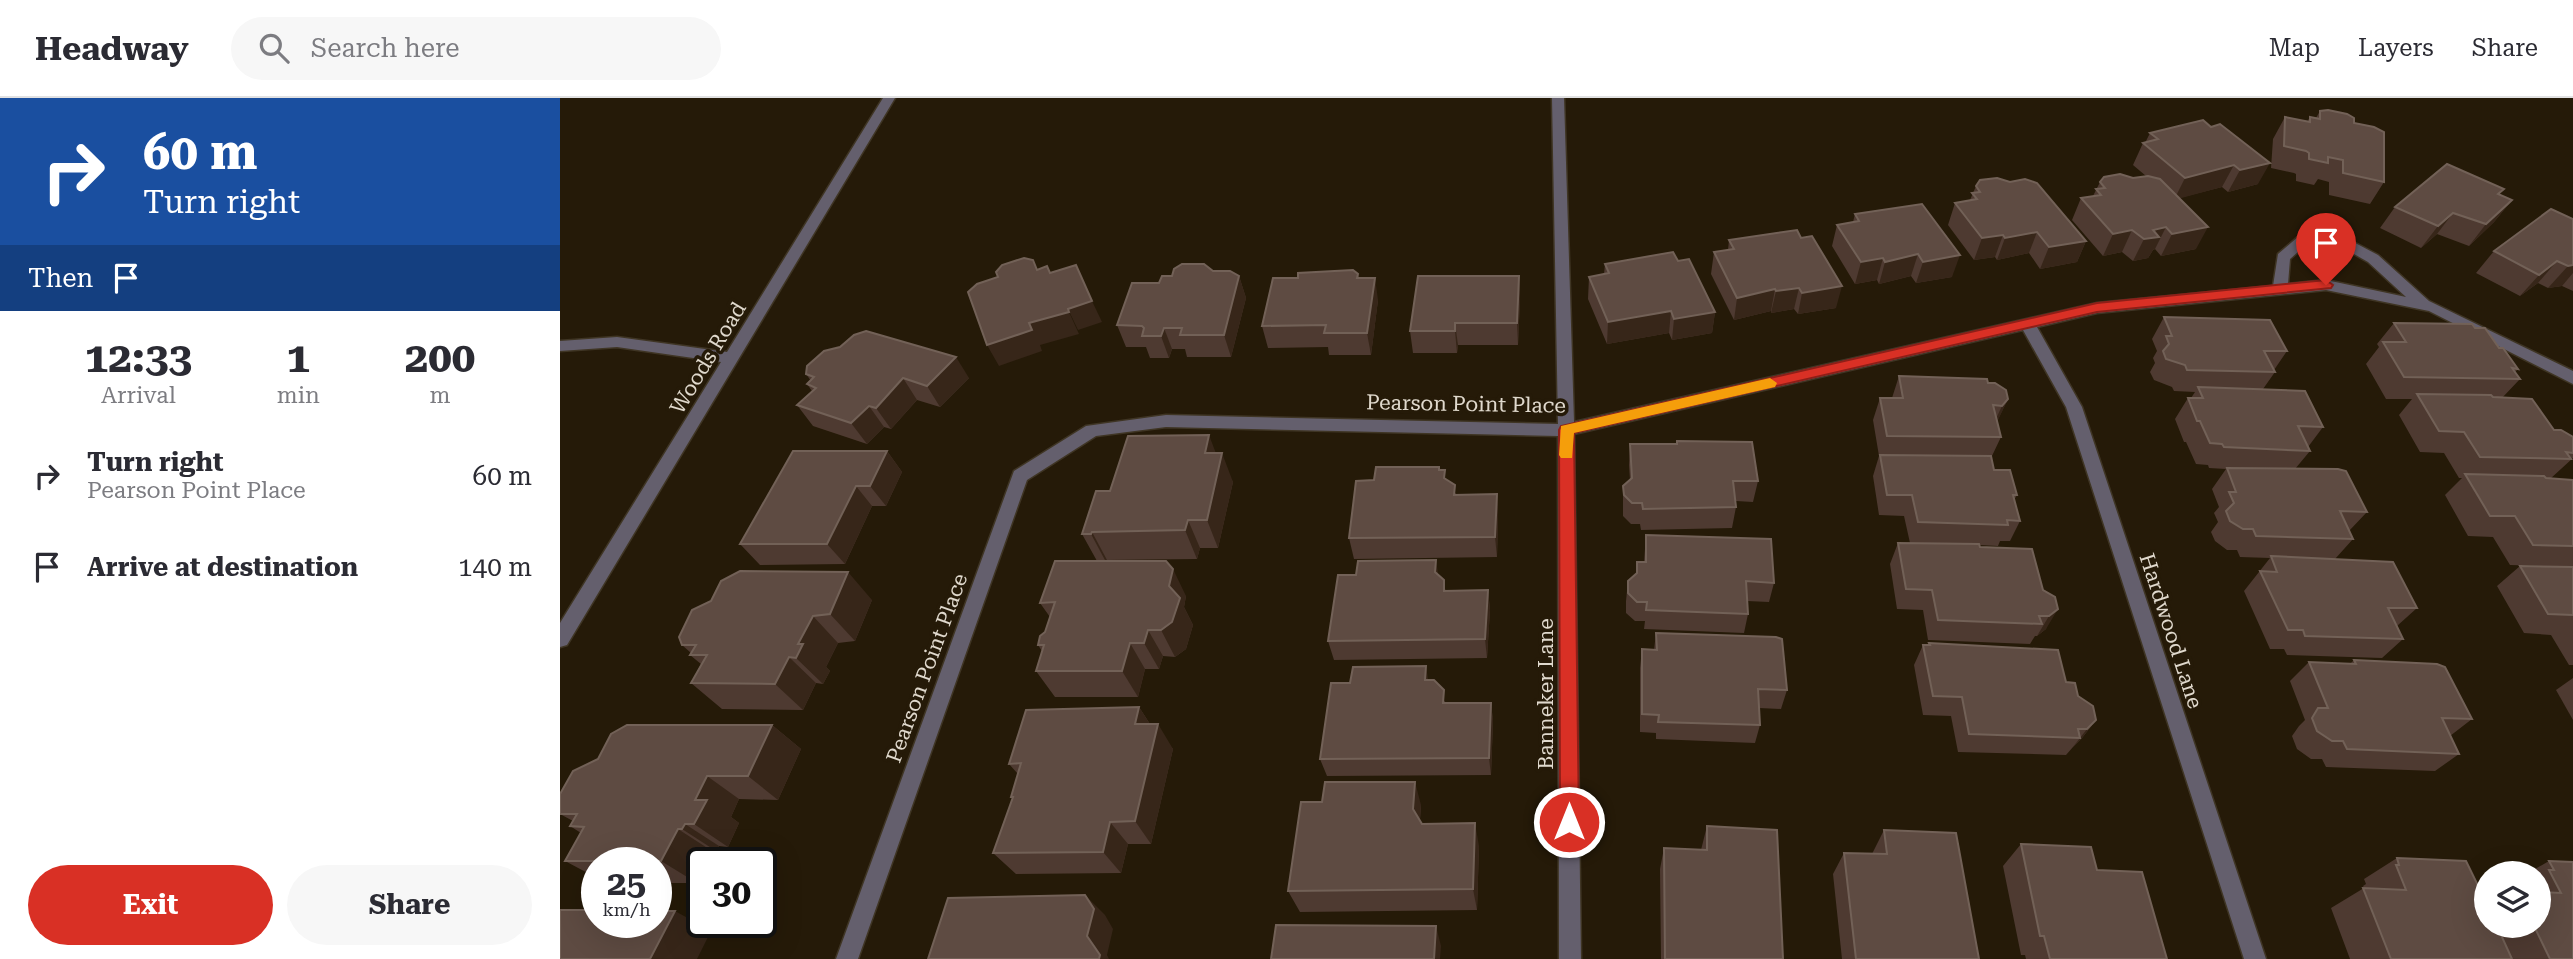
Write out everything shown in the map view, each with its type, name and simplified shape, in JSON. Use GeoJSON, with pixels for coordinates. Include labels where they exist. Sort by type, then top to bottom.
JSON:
{"type":"FeatureCollection","features":[{"type":"Feature","properties":{"kind":"street","name":"Woods Road"},"geometry":{"type":"LineString","coordinates":[[560,639],[890,98]]}},
{"type":"Feature","properties":{"kind":"street","name":"Banneker Lane"},"geometry":{"type":"LineString","coordinates":[[1558,98],[1566,430],[1570,959]]}},
{"type":"Feature","properties":{"kind":"street"},"geometry":{"type":"LineString","coordinates":[[2280,289],[2283,257],[2304,239],[2335,238],[2357,248],[2391,274],[2424,305]]}},
{"type":"Feature","properties":{"kind":"street","name":"Pearson Point Place"},"geometry":{"type":"LineString","coordinates":[[847,959],[1020,476],[1092,430],[1166,421],[1566,430],[2097,308],[2326,285],[2433,307],[2573,378]]}},
{"type":"Feature","properties":{"kind":"street","name":"Hardwood Lane"},"geometry":{"type":"LineString","coordinates":[[2028,325],[2074,407],[2255,959]]}},
{"type":"Feature","properties":{"kind":"street"},"geometry":{"type":"LineString","coordinates":[[560,346],[617,342],[733,358]]}},
{"type":"Feature","properties":{"kind":"building"},"geometry":{"type":"Polygon","coordinates":[[[2320,111],[2347,114],[2354,118],[2354,123],[2384,132],[2384,182],[2343,173],[2343,160],[2328,157],[2328,163],[2309,159],[2309,153],[2306,151],[2284,146],[2285,117],[2310,122],[2310,117],[2320,119],[2320,111]]]}},
{"type":"Feature","properties":{"kind":"building"},"geometry":{"type":"Polygon","coordinates":[[[2203,120],[2211,127],[2220,124],[2270,163],[2240,170],[2234,165],[2185,178],[2143,143],[2158,139],[2150,133],[2203,120]]]}},
{"type":"Feature","properties":{"kind":"building"},"geometry":{"type":"Polygon","coordinates":[[[2447,164],[2504,189],[2498,194],[2512,200],[2486,224],[2453,213],[2438,226],[2395,207],[2447,164]]]}},
{"type":"Feature","properties":{"kind":"building"},"geometry":{"type":"Polygon","coordinates":[[[2120,174],[2133,178],[2148,176],[2160,179],[2208,227],[2172,234],[2166,227],[2153,230],[2159,237],[2144,239],[2132,230],[2113,234],[2081,198],[2101,195],[2096,189],[2105,188],[2100,182],[2104,177],[2120,174]]]}},
{"type":"Feature","properties":{"kind":"building"},"geometry":{"type":"Polygon","coordinates":[[[1997,178],[2010,182],[2025,179],[2037,183],[2086,241],[2049,247],[2037,232],[2005,238],[2003,235],[1982,238],[1955,203],[1977,199],[1972,193],[1980,192],[1976,186],[1980,180],[1997,178]]]}},
{"type":"Feature","properties":{"kind":"building"},"geometry":{"type":"Polygon","coordinates":[[[1922,204],[1960,255],[1923,262],[1918,254],[1885,262],[1883,258],[1861,262],[1837,225],[1859,221],[1855,214],[1922,204]]]}},
{"type":"Feature","properties":{"kind":"building"},"geometry":{"type":"Polygon","coordinates":[[[2551,209],[2573,219],[2573,265],[2568,266],[2557,261],[2539,275],[2494,251],[2551,209]]]}},
{"type":"Feature","properties":{"kind":"building"},"geometry":{"type":"Polygon","coordinates":[[[1797,230],[1801,238],[1812,236],[1842,286],[1802,293],[1799,288],[1775,289],[1737,298],[1714,252],[1734,249],[1729,240],[1797,230]]]}},
{"type":"Feature","properties":{"kind":"building"},"geometry":{"type":"Polygon","coordinates":[[[1673,252],[1678,261],[1689,259],[1715,312],[1674,319],[1671,311],[1608,322],[1589,277],[1609,273],[1605,264],[1673,252]]]}},
{"type":"Feature","properties":{"kind":"building"},"geometry":{"type":"Polygon","coordinates":[[[1024,258],[1033,260],[1037,270],[1047,266],[1050,273],[1076,265],[1092,301],[1068,309],[1069,312],[1029,323],[1032,330],[987,345],[968,292],[977,284],[998,277],[996,272],[1002,265],[1024,258]]]}},
{"type":"Feature","properties":{"kind":"building"},"geometry":{"type":"Polygon","coordinates":[[[1182,264],[1204,264],[1213,271],[1230,271],[1239,276],[1224,335],[1180,335],[1182,328],[1164,328],[1161,336],[1142,336],[1142,326],[1117,325],[1132,283],[1159,283],[1162,276],[1172,276],[1174,269],[1182,264]]]}},
{"type":"Feature","properties":{"kind":"building"},"geometry":{"type":"Polygon","coordinates":[[[1353,270],[1358,274],[1357,278],[1375,278],[1367,333],[1324,333],[1326,325],[1262,326],[1273,278],[1298,278],[1298,273],[1353,270]]]}},
{"type":"Feature","properties":{"kind":"building"},"geometry":{"type":"Polygon","coordinates":[[[1418,276],[1519,276],[1517,323],[1455,323],[1455,331],[1410,331],[1418,276]]]}},
{"type":"Feature","properties":{"kind":"building"},"geometry":{"type":"Polygon","coordinates":[[[2164,317],[2270,320],[2287,351],[2264,351],[2275,372],[2187,370],[2185,365],[2166,359],[2163,351],[2169,344],[2166,336],[2172,336],[2164,317]]]}},
{"type":"Feature","properties":{"kind":"building"},"geometry":{"type":"Polygon","coordinates":[[[2394,323],[2472,324],[2475,328],[2485,328],[2518,369],[2512,368],[2520,379],[2404,377],[2383,342],[2406,342],[2394,323]]]}},
{"type":"Feature","properties":{"kind":"building"},"geometry":{"type":"Polygon","coordinates":[[[866,331],[956,357],[927,386],[903,378],[876,408],[869,406],[851,423],[797,405],[816,388],[807,384],[814,377],[806,374],[807,366],[824,351],[840,347],[854,335],[866,331]]]}},
{"type":"Feature","properties":{"kind":"building"},"geometry":{"type":"Polygon","coordinates":[[[1899,376],[1987,379],[1988,383],[1995,383],[2006,390],[2008,399],[2002,406],[1993,405],[2001,437],[1887,436],[1880,398],[1903,398],[1899,376]]]}},
{"type":"Feature","properties":{"kind":"building"},"geometry":{"type":"Polygon","coordinates":[[[2198,387],[2305,391],[2323,427],[2298,426],[2310,451],[2224,447],[2222,444],[2210,443],[2188,398],[2203,398],[2198,387]]]}},
{"type":"Feature","properties":{"kind":"building"},"geometry":{"type":"Polygon","coordinates":[[[2417,394],[2491,395],[2532,399],[2554,430],[2561,430],[2573,437],[2573,453],[2566,452],[2571,459],[2480,457],[2464,432],[2439,431],[2417,394]]]}},
{"type":"Feature","properties":{"kind":"building"},"geometry":{"type":"Polygon","coordinates":[[[1209,435],[1205,453],[1222,453],[1207,520],[1188,520],[1185,530],[1082,534],[1096,491],[1110,491],[1128,436],[1209,435]]]}},
{"type":"Feature","properties":{"kind":"building"},"geometry":{"type":"Polygon","coordinates":[[[1677,441],[1752,442],[1758,481],[1733,481],[1736,507],[1643,509],[1642,503],[1632,503],[1624,495],[1623,486],[1632,478],[1630,444],[1677,444],[1677,441]]]}},
{"type":"Feature","properties":{"kind":"building"},"geometry":{"type":"Polygon","coordinates":[[[793,451],[887,451],[870,486],[856,486],[827,544],[740,544],[793,451]]]}},
{"type":"Feature","properties":{"kind":"building"},"geometry":{"type":"Polygon","coordinates":[[[1880,455],[1991,456],[1994,470],[2010,470],[2020,521],[2007,520],[2008,525],[1918,522],[1912,495],[1887,495],[1880,455]]]}},
{"type":"Feature","properties":{"kind":"building"},"geometry":{"type":"Polygon","coordinates":[[[1376,467],[1439,467],[1439,470],[1445,470],[1444,478],[1455,485],[1454,495],[1497,494],[1495,537],[1349,538],[1356,481],[1374,480],[1376,467]]]}},
{"type":"Feature","properties":{"kind":"building"},"geometry":{"type":"Polygon","coordinates":[[[2227,468],[2346,471],[2367,512],[2340,511],[2353,539],[2256,536],[2253,529],[2243,529],[2230,521],[2226,511],[2234,503],[2229,492],[2236,492],[2227,468]]]}},
{"type":"Feature","properties":{"kind":"building"},"geometry":{"type":"Polygon","coordinates":[[[2465,474],[2544,476],[2573,480],[2573,546],[2533,545],[2515,516],[2490,516],[2465,474]]]}},
{"type":"Feature","properties":{"kind":"building"},"geometry":{"type":"Polygon","coordinates":[[[1646,535],[1771,539],[1774,583],[1746,581],[1748,614],[1646,610],[1647,602],[1637,602],[1628,593],[1628,581],[1637,573],[1637,562],[1646,562],[1646,535]]]}},
{"type":"Feature","properties":{"kind":"building"},"geometry":{"type":"Polygon","coordinates":[[[1898,543],[1979,544],[1980,547],[2032,549],[2043,590],[2055,597],[2058,609],[2049,616],[2039,616],[2042,624],[1938,620],[1932,590],[1906,589],[1898,543]]]}},
{"type":"Feature","properties":{"kind":"building"},"geometry":{"type":"Polygon","coordinates":[[[2271,556],[2393,562],[2417,608],[2388,608],[2403,639],[2305,636],[2303,630],[2288,630],[2260,571],[2277,572],[2271,556]]]}},
{"type":"Feature","properties":{"kind":"building"},"geometry":{"type":"Polygon","coordinates":[[[1436,560],[1435,572],[1444,580],[1444,591],[1488,590],[1485,639],[1328,641],[1338,575],[1356,575],[1358,561],[1436,560]]]}},
{"type":"Feature","properties":{"kind":"building"},"geometry":{"type":"Polygon","coordinates":[[[1055,561],[1166,561],[1173,569],[1169,586],[1180,598],[1172,622],[1161,630],[1148,630],[1144,643],[1130,643],[1122,671],[1036,671],[1044,645],[1038,645],[1040,636],[1045,632],[1055,602],[1040,603],[1055,561]]]}},
{"type":"Feature","properties":{"kind":"building"},"geometry":{"type":"Polygon","coordinates":[[[2520,566],[2573,567],[2573,615],[2548,614],[2520,566]]]}},
{"type":"Feature","properties":{"kind":"building"},"geometry":{"type":"Polygon","coordinates":[[[740,571],[848,572],[830,614],[813,616],[798,644],[803,644],[796,658],[789,657],[775,684],[691,683],[707,655],[690,655],[696,645],[682,645],[679,637],[692,610],[711,601],[721,581],[740,571]]]}},
{"type":"Feature","properties":{"kind":"building"},"geometry":{"type":"Polygon","coordinates":[[[1656,633],[1782,639],[1787,690],[1758,689],[1760,725],[1658,722],[1659,715],[1642,714],[1642,649],[1657,650],[1656,633]]]}},
{"type":"Feature","properties":{"kind":"building"},"geometry":{"type":"Polygon","coordinates":[[[1929,643],[2058,650],[2066,682],[2075,683],[2078,696],[2093,706],[2096,720],[2087,729],[2078,729],[2080,738],[1969,734],[1962,697],[1933,696],[1923,645],[1930,645],[1929,643]]]}},
{"type":"Feature","properties":{"kind":"building"},"geometry":{"type":"Polygon","coordinates":[[[2354,660],[2437,664],[2445,667],[2472,719],[2442,718],[2459,754],[2347,749],[2343,741],[2332,741],[2317,731],[2312,718],[2318,708],[2328,708],[2309,662],[2356,664],[2354,660]]]}},
{"type":"Feature","properties":{"kind":"building"},"geometry":{"type":"Polygon","coordinates":[[[1426,666],[1425,680],[1434,680],[1444,690],[1443,703],[1491,703],[1489,758],[1320,759],[1331,683],[1350,683],[1353,667],[1426,666]]]}},
{"type":"Feature","properties":{"kind":"building"},"geometry":{"type":"Polygon","coordinates":[[[1139,707],[1135,724],[1158,724],[1135,821],[1110,822],[1103,852],[993,853],[1013,797],[1021,763],[1009,764],[1026,710],[1139,707]]]}},
{"type":"Feature","properties":{"kind":"building"},"geometry":{"type":"Polygon","coordinates":[[[627,725],[772,725],[748,776],[707,776],[695,800],[707,800],[694,824],[685,824],[682,829],[678,829],[668,847],[581,847],[581,861],[565,861],[584,827],[570,826],[577,814],[560,814],[560,794],[573,771],[598,759],[611,734],[627,725]]]}},
{"type":"Feature","properties":{"kind":"building"},"geometry":{"type":"Polygon","coordinates":[[[1325,782],[1415,782],[1413,809],[1422,824],[1475,823],[1473,889],[1288,891],[1301,802],[1322,802],[1325,782]]]}},
{"type":"Feature","properties":{"kind":"building"},"geometry":{"type":"Polygon","coordinates":[[[1707,826],[1777,830],[1783,959],[1665,959],[1664,848],[1707,850],[1707,826]]]}},
{"type":"Feature","properties":{"kind":"building"},"geometry":{"type":"Polygon","coordinates":[[[1884,830],[1956,833],[1979,959],[1856,959],[1844,853],[1887,854],[1884,830]]]}},
{"type":"Feature","properties":{"kind":"building"},"geometry":{"type":"Polygon","coordinates":[[[2021,844],[2091,847],[2097,870],[2142,872],[2167,959],[2050,959],[2044,936],[2040,936],[2021,844]]]}},
{"type":"Feature","properties":{"kind":"building"},"geometry":{"type":"Polygon","coordinates":[[[2397,858],[2466,861],[2474,877],[2474,938],[2502,938],[2512,959],[2391,959],[2363,888],[2406,890],[2396,865],[2399,865],[2397,858]]]}},
{"type":"Feature","properties":{"kind":"building"},"geometry":{"type":"Polygon","coordinates":[[[2551,861],[2573,862],[2573,959],[2550,959],[2540,938],[2551,938],[2551,893],[2561,893],[2551,874],[2551,870],[2554,870],[2551,861]]]}},
{"type":"Feature","properties":{"kind":"building"},"geometry":{"type":"Polygon","coordinates":[[[1085,895],[1094,909],[1087,936],[1100,955],[1099,959],[928,959],[948,898],[1085,895]]]}},
{"type":"Feature","properties":{"kind":"building"},"geometry":{"type":"Polygon","coordinates":[[[560,910],[581,910],[581,938],[661,938],[650,959],[560,959],[560,910]]]}},
{"type":"Feature","properties":{"kind":"building"},"geometry":{"type":"Polygon","coordinates":[[[1276,925],[1436,926],[1434,959],[1271,959],[1276,925]]]}},
{"type":"Feature","properties":{"kind":"slow traffic"},"geometry":{"type":"LineString","coordinates":[[1567,455],[1566,430],[1770,383]]}},
{"type":"Feature","properties":{"kind":"route"},"geometry":{"type":"LineString","coordinates":[[1569,822],[1566,430],[2097,308],[2326,285]]}}]}
